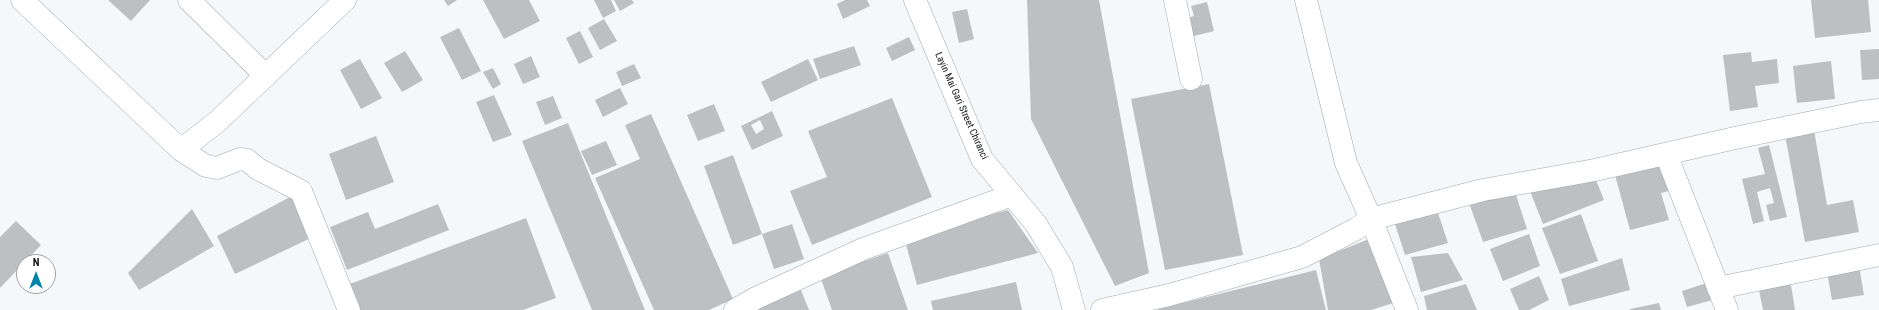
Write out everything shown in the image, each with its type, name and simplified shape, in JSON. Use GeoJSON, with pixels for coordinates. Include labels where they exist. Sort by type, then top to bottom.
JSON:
{"type":"FeatureCollection","features":[{"type":"Feature","properties":{"kind":"street"},"geometry":{"type":"LineString","coordinates":[[22,0],[181,150],[206,166],[217,168],[240,159],[247,160],[258,169],[301,191],[349,310]]}},
{"type":"Feature","properties":{"kind":"street"},"geometry":{"type":"LineString","coordinates":[[188,0],[266,76]]}},
{"type":"Feature","properties":{"kind":"street"},"geometry":{"type":"LineString","coordinates":[[181,150],[218,121],[344,0]]}},
{"type":"Feature","properties":{"kind":"street","name":"Layin Mai Gari Street Chiranci"},"geometry":{"type":"LineString","coordinates":[[915,0],[982,159],[1036,224],[1062,267],[1074,310]]}},
{"type":"Feature","properties":{"kind":"street"},"geometry":{"type":"LineString","coordinates":[[1175,0],[1191,79]]}},
{"type":"Feature","properties":{"kind":"street"},"geometry":{"type":"LineString","coordinates":[[1306,0],[1346,163],[1371,219],[1407,310]]}},
{"type":"Feature","properties":{"kind":"street"},"geometry":{"type":"LineString","coordinates":[[1102,310],[1169,294],[1302,257],[1371,219],[1483,190],[1595,170],[1853,113],[1879,110]]}},
{"type":"Feature","properties":{"kind":"street"},"geometry":{"type":"LineString","coordinates":[[1666,154],[1727,310]]}},
{"type":"Feature","properties":{"kind":"street"},"geometry":{"type":"LineString","coordinates":[[735,310],[756,298],[863,248],[1012,195]]}},
{"type":"Feature","properties":{"kind":"street"},"geometry":{"type":"LineString","coordinates":[[1718,288],[1879,255]]}},
{"type":"Feature","properties":{"kind":"building"},"geometry":{"type":"Polygon","coordinates":[[[108,0],[150,0],[131,21],[108,0]]]}},
{"type":"Feature","properties":{"kind":"building"},"geometry":{"type":"Polygon","coordinates":[[[444,0],[457,0],[448,6],[444,0]]]}},
{"type":"Feature","properties":{"kind":"building"},"geometry":{"type":"Polygon","coordinates":[[[483,0],[529,0],[540,21],[504,39],[483,0]]]}},
{"type":"Feature","properties":{"kind":"building"},"geometry":{"type":"Polygon","coordinates":[[[594,0],[611,0],[616,11],[603,18],[594,0]]]}},
{"type":"Feature","properties":{"kind":"building"},"geometry":{"type":"Polygon","coordinates":[[[614,0],[632,0],[634,3],[620,11],[614,0]]]}},
{"type":"Feature","properties":{"kind":"building"},"geometry":{"type":"Polygon","coordinates":[[[845,0],[867,0],[870,6],[843,19],[837,4],[845,0]]]}},
{"type":"Feature","properties":{"kind":"building"},"geometry":{"type":"Polygon","coordinates":[[[1027,0],[1099,0],[1149,273],[1115,286],[1031,119],[1027,0]]]}},
{"type":"Feature","properties":{"kind":"building"},"geometry":{"type":"Polygon","coordinates":[[[1811,0],[1868,0],[1871,32],[1815,38],[1811,0]]]}},
{"type":"Feature","properties":{"kind":"building"},"geometry":{"type":"Polygon","coordinates":[[[1207,2],[1214,31],[1186,38],[1181,20],[1194,16],[1191,6],[1207,2]]]}},
{"type":"Feature","properties":{"kind":"building"},"geometry":{"type":"Polygon","coordinates":[[[967,9],[974,39],[959,43],[952,12],[967,9]]]}},
{"type":"Feature","properties":{"kind":"building"},"geometry":{"type":"Polygon","coordinates":[[[604,19],[617,41],[600,50],[588,28],[604,19]]]}},
{"type":"Feature","properties":{"kind":"building"},"geometry":{"type":"Polygon","coordinates":[[[459,28],[481,71],[462,80],[440,37],[459,28]]]}},
{"type":"Feature","properties":{"kind":"building"},"geometry":{"type":"Polygon","coordinates":[[[580,31],[593,57],[579,64],[566,38],[580,31]]]}},
{"type":"Feature","properties":{"kind":"building"},"geometry":{"type":"Polygon","coordinates":[[[909,37],[915,50],[892,61],[886,48],[909,37]]]}},
{"type":"Feature","properties":{"kind":"building"},"geometry":{"type":"Polygon","coordinates":[[[854,46],[861,65],[820,79],[813,59],[854,46]]]}},
{"type":"Feature","properties":{"kind":"building"},"geometry":{"type":"Polygon","coordinates":[[[1879,49],[1879,79],[1862,80],[1860,50],[1879,49]]]}},
{"type":"Feature","properties":{"kind":"building"},"geometry":{"type":"Polygon","coordinates":[[[405,51],[423,80],[402,92],[384,63],[405,51]]]}},
{"type":"Feature","properties":{"kind":"building"},"geometry":{"type":"Polygon","coordinates":[[[1751,52],[1752,62],[1777,59],[1779,83],[1755,86],[1758,107],[1730,111],[1723,55],[1751,52]]]}},
{"type":"Feature","properties":{"kind":"building"},"geometry":{"type":"Polygon","coordinates":[[[531,56],[540,77],[523,84],[514,64],[531,56]]]}},
{"type":"Feature","properties":{"kind":"building"},"geometry":{"type":"Polygon","coordinates":[[[360,59],[382,98],[361,109],[340,70],[360,59]]]}},
{"type":"Feature","properties":{"kind":"building"},"geometry":{"type":"Polygon","coordinates":[[[808,59],[818,80],[771,102],[761,82],[808,59]]]}},
{"type":"Feature","properties":{"kind":"building"},"geometry":{"type":"Polygon","coordinates":[[[1831,61],[1835,99],[1797,103],[1793,66],[1831,61]]]}},
{"type":"Feature","properties":{"kind":"building"},"geometry":{"type":"Polygon","coordinates":[[[634,64],[641,78],[622,86],[616,72],[634,64]]]}},
{"type":"Feature","properties":{"kind":"building"},"geometry":{"type":"Polygon","coordinates":[[[493,68],[501,84],[493,89],[483,72],[493,68]]]}},
{"type":"Feature","properties":{"kind":"building"},"geometry":{"type":"Polygon","coordinates":[[[1209,84],[1243,255],[1165,270],[1131,99],[1209,84]]]}},
{"type":"Feature","properties":{"kind":"building"},"geometry":{"type":"Polygon","coordinates":[[[620,88],[628,104],[603,117],[595,100],[620,88]]]}},
{"type":"Feature","properties":{"kind":"building"},"geometry":{"type":"Polygon","coordinates":[[[494,95],[512,135],[493,142],[476,102],[494,95]]]}},
{"type":"Feature","properties":{"kind":"building"},"geometry":{"type":"Polygon","coordinates":[[[553,96],[562,118],[545,125],[536,102],[553,96]]]}},
{"type":"Feature","properties":{"kind":"building"},"geometry":{"type":"Polygon","coordinates":[[[892,98],[932,197],[812,245],[790,191],[827,177],[808,131],[892,98]]]}},
{"type":"Feature","properties":{"kind":"building"},"geometry":{"type":"Polygon","coordinates":[[[714,104],[725,131],[698,141],[687,115],[714,104]]]}},
{"type":"Feature","properties":{"kind":"building"},"geometry":{"type":"Polygon","coordinates":[[[772,111],[783,136],[752,150],[741,126],[772,111]],[[760,120],[751,125],[756,134],[764,129],[760,120]]]}},
{"type":"Feature","properties":{"kind":"building"},"geometry":{"type":"Polygon","coordinates":[[[651,114],[733,299],[709,310],[654,310],[595,178],[640,159],[625,125],[651,114]]]}},
{"type":"Feature","properties":{"kind":"building"},"geometry":{"type":"Polygon","coordinates":[[[568,123],[645,310],[592,310],[522,141],[568,123]]]}},
{"type":"Feature","properties":{"kind":"building"},"geometry":{"type":"Polygon","coordinates":[[[1814,130],[1827,205],[1853,200],[1859,232],[1805,242],[1785,135],[1814,130]]]}},
{"type":"Feature","properties":{"kind":"building"},"geometry":{"type":"Polygon","coordinates":[[[376,136],[394,182],[346,200],[329,154],[376,136]]]}},
{"type":"Feature","properties":{"kind":"building"},"geometry":{"type":"Polygon","coordinates":[[[606,141],[617,165],[592,175],[581,151],[606,141]]]}},
{"type":"Feature","properties":{"kind":"building"},"geometry":{"type":"Polygon","coordinates":[[[1769,145],[1787,217],[1770,221],[1766,205],[1774,203],[1770,188],[1757,192],[1764,221],[1753,224],[1742,179],[1765,174],[1758,148],[1769,145]]]}},
{"type":"Feature","properties":{"kind":"building"},"geometry":{"type":"Polygon","coordinates":[[[733,155],[762,234],[733,245],[704,166],[733,155]]]}},
{"type":"Feature","properties":{"kind":"building"},"geometry":{"type":"Polygon","coordinates":[[[1661,162],[1669,191],[1661,193],[1669,220],[1630,230],[1615,175],[1661,162]]]}},
{"type":"Feature","properties":{"kind":"building"},"geometry":{"type":"Polygon","coordinates":[[[1594,175],[1604,200],[1543,224],[1530,191],[1594,175]]]}},
{"type":"Feature","properties":{"kind":"building"},"geometry":{"type":"Polygon","coordinates":[[[1514,189],[1527,229],[1483,242],[1468,200],[1514,189]]]}},
{"type":"Feature","properties":{"kind":"building"},"geometry":{"type":"Polygon","coordinates":[[[301,191],[313,237],[235,274],[217,236],[301,191]]]}},
{"type":"Feature","properties":{"kind":"building"},"geometry":{"type":"Polygon","coordinates":[[[438,204],[449,230],[347,270],[330,227],[368,212],[375,229],[438,204]]]}},
{"type":"Feature","properties":{"kind":"building"},"geometry":{"type":"Polygon","coordinates":[[[192,209],[214,246],[139,290],[128,273],[192,209]]]}},
{"type":"Feature","properties":{"kind":"building"},"geometry":{"type":"Polygon","coordinates":[[[1008,210],[1038,253],[917,285],[904,237],[1008,210]]]}},
{"type":"Feature","properties":{"kind":"building"},"geometry":{"type":"Polygon","coordinates":[[[1437,210],[1448,243],[1405,255],[1394,221],[1437,210]]]}},
{"type":"Feature","properties":{"kind":"building"},"geometry":{"type":"Polygon","coordinates":[[[1581,214],[1598,261],[1560,274],[1542,228],[1581,214]]]}},
{"type":"Feature","properties":{"kind":"building"},"geometry":{"type":"Polygon","coordinates":[[[526,218],[556,298],[523,310],[357,310],[347,285],[526,218]]]}},
{"type":"Feature","properties":{"kind":"building"},"geometry":{"type":"Polygon","coordinates":[[[16,221],[41,245],[32,254],[16,254],[16,271],[0,288],[0,237],[16,221]]]}},
{"type":"Feature","properties":{"kind":"building"},"geometry":{"type":"Polygon","coordinates":[[[792,224],[804,259],[774,269],[762,234],[792,224]]]}},
{"type":"Feature","properties":{"kind":"building"},"geometry":{"type":"Polygon","coordinates":[[[1529,234],[1540,266],[1503,281],[1490,249],[1529,234]]]}},
{"type":"Feature","properties":{"kind":"building"},"geometry":{"type":"Polygon","coordinates":[[[1374,237],[1397,302],[1371,310],[1328,310],[1319,259],[1374,237]]]}},
{"type":"Feature","properties":{"kind":"building"},"geometry":{"type":"Polygon","coordinates":[[[888,253],[908,310],[832,310],[820,276],[888,253]]]}},
{"type":"Feature","properties":{"kind":"building"},"geometry":{"type":"Polygon","coordinates":[[[1448,253],[1463,280],[1421,292],[1411,257],[1448,253]]]}},
{"type":"Feature","properties":{"kind":"building"},"geometry":{"type":"Polygon","coordinates":[[[1622,258],[1630,290],[1569,306],[1561,279],[1622,258]]]}},
{"type":"Feature","properties":{"kind":"building"},"geometry":{"type":"Polygon","coordinates":[[[1859,266],[1864,295],[1832,300],[1827,272],[1859,266]]]}},
{"type":"Feature","properties":{"kind":"building"},"geometry":{"type":"Polygon","coordinates":[[[1316,270],[1326,310],[1158,310],[1158,309],[1316,270]]]}},
{"type":"Feature","properties":{"kind":"building"},"geometry":{"type":"Polygon","coordinates":[[[1539,276],[1549,300],[1529,310],[1519,310],[1510,289],[1539,276]]]}},
{"type":"Feature","properties":{"kind":"building"},"geometry":{"type":"Polygon","coordinates":[[[1790,279],[1795,310],[1763,310],[1758,285],[1790,279]]]}},
{"type":"Feature","properties":{"kind":"building"},"geometry":{"type":"Polygon","coordinates":[[[1016,282],[1022,310],[933,310],[931,301],[1016,282]]]}},
{"type":"Feature","properties":{"kind":"building"},"geometry":{"type":"Polygon","coordinates":[[[1710,282],[1716,299],[1687,307],[1682,291],[1710,282]]]}},
{"type":"Feature","properties":{"kind":"building"},"geometry":{"type":"Polygon","coordinates":[[[1466,284],[1477,310],[1427,310],[1424,296],[1466,284]]]}},
{"type":"Feature","properties":{"kind":"building"},"geometry":{"type":"Polygon","coordinates":[[[801,290],[809,310],[750,310],[801,290]]]}},
{"type":"Feature","properties":{"kind":"building"},"geometry":{"type":"Polygon","coordinates":[[[1659,303],[1661,310],[1630,310],[1630,309],[1659,303]]]}}]}
